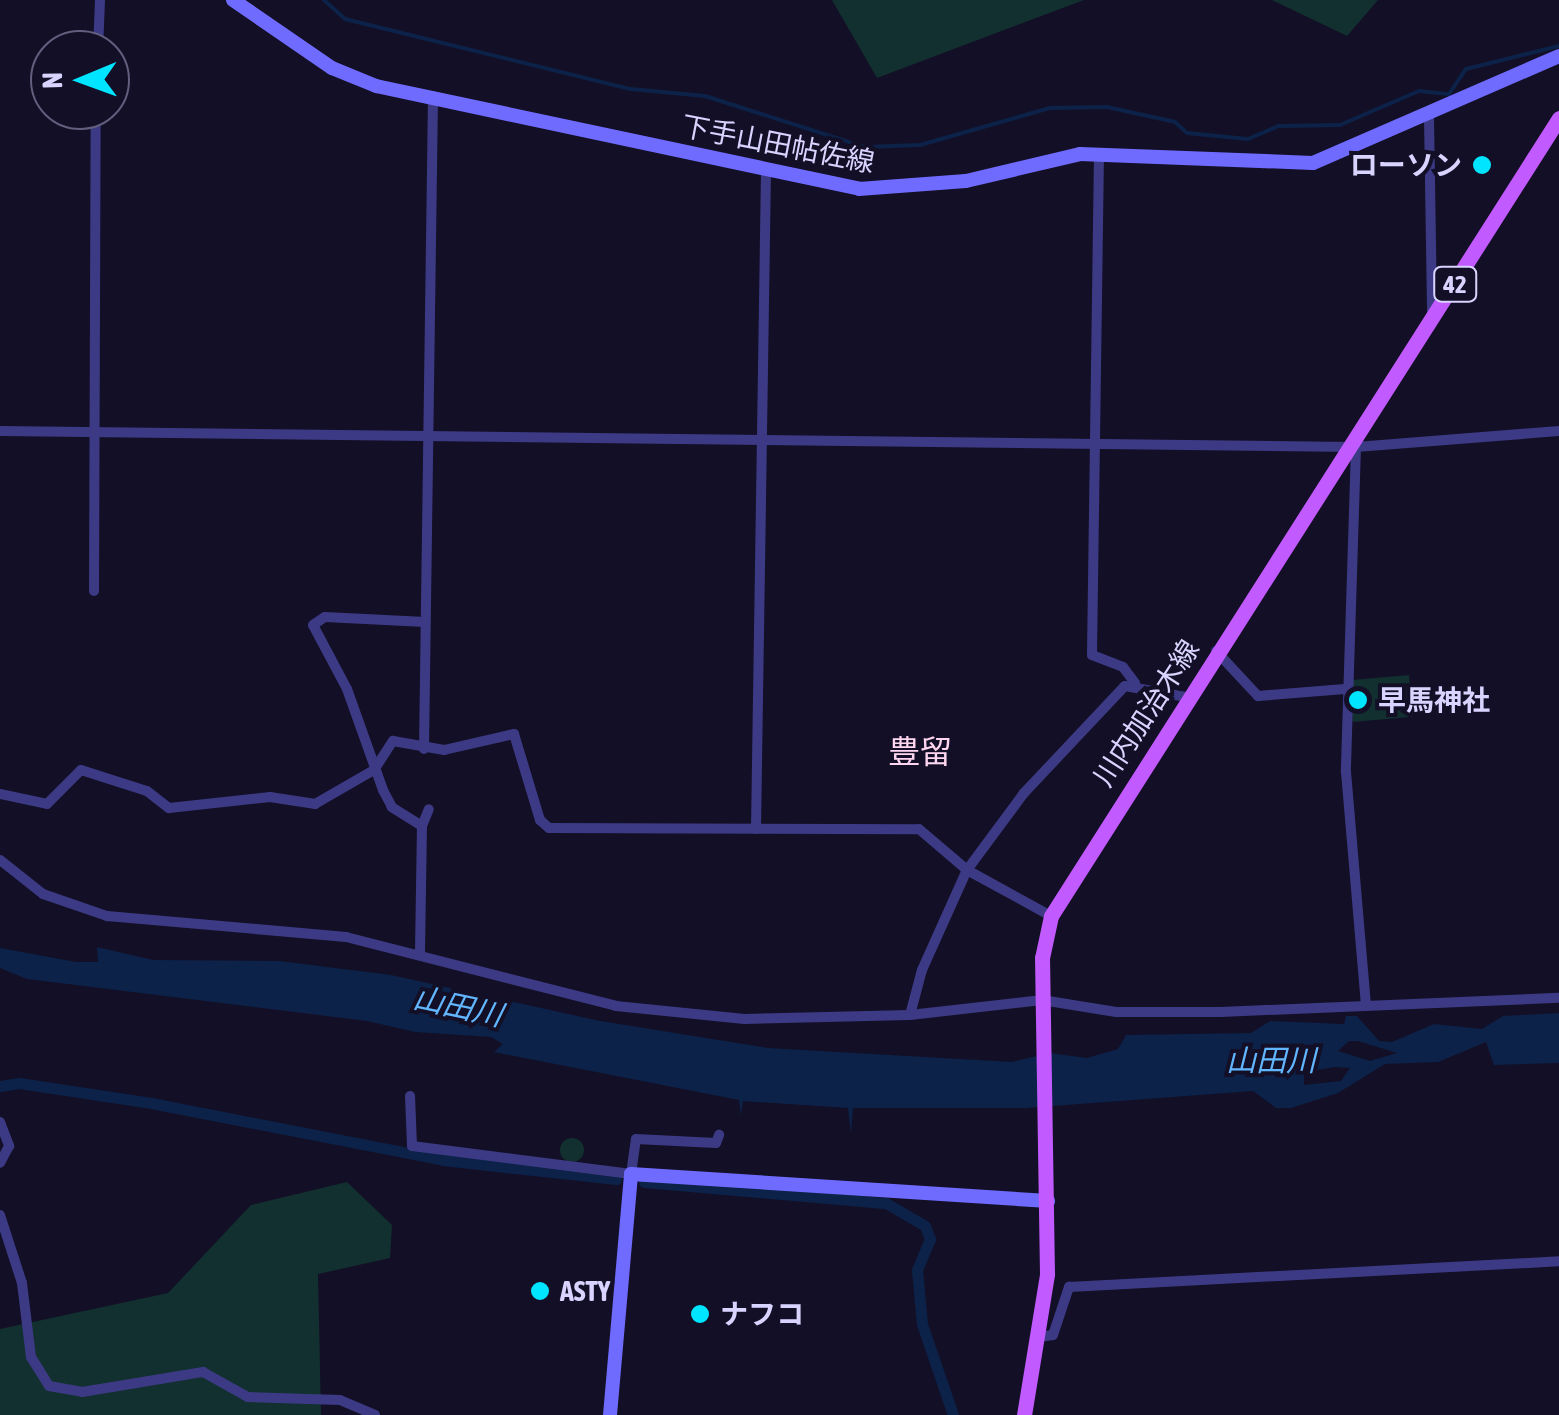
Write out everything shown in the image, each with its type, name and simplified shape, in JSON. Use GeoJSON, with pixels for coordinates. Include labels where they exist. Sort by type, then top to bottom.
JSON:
{"type":"FeatureCollection","features":[{"type":"Feature","properties":{"kind":"main road","name":"下手山田帖佐線"},"geometry":{"type":"LineString","coordinates":[[233,0],[332,68],[376,86],[766,168],[888,189],[1099,153],[1298,165],[1330,159],[1559,56]]}},
{"type":"Feature","properties":{"kind":"main road","name":"川内加治木線"},"geometry":{"type":"LineString","coordinates":[[1024,1415],[1039,1337],[1048,1201],[1042,1003],[1050,916],[1216,650],[1352,447],[1559,118]]}},
{"type":"Feature","properties":{"kind":"main road"},"geometry":{"type":"LineString","coordinates":[[610,1415],[631,1174],[1048,1201]]}},
{"type":"Feature","properties":{"kind":"street"},"geometry":{"type":"LineString","coordinates":[[99,30],[100,0]]}},
{"type":"Feature","properties":{"kind":"street"},"geometry":{"type":"LineString","coordinates":[[424,749],[434,96]]}},
{"type":"Feature","properties":{"kind":"street"},"geometry":{"type":"LineString","coordinates":[[1429,117],[1432,320]]}},
{"type":"Feature","properties":{"kind":"street"},"geometry":{"type":"LineString","coordinates":[[94,591],[96,130]]}},
{"type":"Feature","properties":{"kind":"street"},"geometry":{"type":"LineString","coordinates":[[1099,153],[1092,655],[1123,667],[1135,683],[1187,697]]}},
{"type":"Feature","properties":{"kind":"street"},"geometry":{"type":"LineString","coordinates":[[756,829],[766,168]]}},
{"type":"Feature","properties":{"kind":"street"},"geometry":{"type":"LineString","coordinates":[[0,432],[1352,447],[1559,431]]}},
{"type":"Feature","properties":{"kind":"street"},"geometry":{"type":"LineString","coordinates":[[1352,447],[1345,688],[1366,1006]]}},
{"type":"Feature","properties":{"kind":"street"},"geometry":{"type":"LineString","coordinates":[[422,826],[392,807],[374,770],[347,688],[313,625],[325,616],[425,622]]}},
{"type":"Feature","properties":{"kind":"street"},"geometry":{"type":"LineString","coordinates":[[1216,650],[1258,696],[1345,688]]}},
{"type":"Feature","properties":{"kind":"street"},"geometry":{"type":"LineString","coordinates":[[910,1015],[922,970],[968,870],[1024,794],[1116,692],[1135,683]]}},
{"type":"Feature","properties":{"kind":"street"},"geometry":{"type":"LineString","coordinates":[[0,794],[47,804],[81,770],[147,791],[169,808],[270,798],[315,804],[374,770],[393,741],[424,749],[514,734],[540,820],[549,828],[919,830],[968,870],[1050,916]]}},
{"type":"Feature","properties":{"kind":"street"},"geometry":{"type":"LineString","coordinates":[[420,952],[422,826],[429,809]]}},
{"type":"Feature","properties":{"kind":"street"},"geometry":{"type":"LineString","coordinates":[[0,860],[43,894],[107,916],[260,925],[420,952],[616,1006],[744,1019],[910,1015],[1042,1003],[1116,1012],[1559,998]]}},
{"type":"Feature","properties":{"kind":"street"},"geometry":{"type":"LineString","coordinates":[[410,1096],[412,1146],[631,1174],[636,1139],[716,1143],[719,1134]]}},
{"type":"Feature","properties":{"kind":"street"},"geometry":{"type":"LineString","coordinates":[[0,1122],[9,1146],[0,1163]]}},
{"type":"Feature","properties":{"kind":"street"},"geometry":{"type":"LineString","coordinates":[[0,1215],[22,1282],[31,1357],[49,1386],[82,1392],[203,1372],[248,1397],[340,1400],[375,1415]]}},
{"type":"Feature","properties":{"kind":"street"},"geometry":{"type":"LineString","coordinates":[[1039,1337],[1053,1335],[1069,1287],[1559,1260]]}},
{"type":"Feature","properties":{"kind":"green space"},"geometry":{"type":"Polygon","coordinates":[[[832,0],[1084,0],[877,78],[832,0]]]}},
{"type":"Feature","properties":{"kind":"green space"},"geometry":{"type":"Polygon","coordinates":[[[1272,0],[1378,0],[1347,36],[1272,0]]]}},
{"type":"Feature","properties":{"kind":"green space"},"geometry":{"type":"Polygon","coordinates":[[[1409,675],[1413,717],[1353,722],[1349,680],[1409,675]]]}},
{"type":"Feature","properties":{"kind":"green space"},"geometry":{"type":"Polygon","coordinates":[[[567,1138],[577,1138],[584,1150],[577,1162],[567,1162],[560,1155],[560,1145],[567,1138]]]}},
{"type":"Feature","properties":{"kind":"green space"},"geometry":{"type":"Polygon","coordinates":[[[347,1182],[392,1225],[390,1258],[318,1274],[321,1415],[0,1415],[0,1329],[168,1293],[251,1205],[347,1182]]]}},
{"type":"Feature","properties":{"kind":"water","name":"山田川"},"geometry":{"type":"Polygon","coordinates":[[[97,947],[153,960],[279,961],[391,975],[600,1021],[768,1048],[1012,1062],[1050,1053],[1087,1058],[1118,1049],[1126,1035],[1251,1033],[1270,1021],[1344,1024],[1346,1016],[1357,1016],[1379,1041],[1392,1042],[1434,1024],[1482,1029],[1503,1016],[1559,1013],[1559,1063],[1494,1065],[1486,1042],[1438,1062],[1385,1064],[1338,1093],[1291,1108],[1276,1108],[1253,1091],[1026,1108],[853,1108],[851,1134],[848,1108],[743,1101],[741,1116],[739,1100],[494,1052],[503,1044],[491,1037],[415,1032],[367,1021],[27,979],[0,968],[0,948],[76,962],[98,962],[97,947]],[[1349,1041],[1338,1051],[1370,1061],[1397,1053],[1358,1041],[1349,1041]],[[1350,1068],[1304,1072],[1304,1085],[1341,1081],[1350,1068]]]}},
{"type":"Feature","properties":{"kind":"waterway"},"geometry":{"type":"LineString","coordinates":[[324,0],[345,19],[631,89],[705,96],[865,147],[920,145],[1050,108],[1107,107],[1175,122],[1187,133],[1248,139],[1279,126],[1340,125],[1419,91],[1449,94],[1466,69],[1559,46]]}},
{"type":"Feature","properties":{"kind":"waterway"},"geometry":{"type":"LineString","coordinates":[[0,1086],[19,1083],[151,1103],[443,1160],[616,1179]]}},
{"type":"Feature","properties":{"kind":"waterway"},"geometry":{"type":"LineString","coordinates":[[644,1182],[886,1203],[925,1226],[930,1239],[917,1270],[922,1324],[953,1415]]}},
{"type":"Feature","properties":{"kind":"place","name":"ローソン"},"geometry":{"type":"Point","coordinates":[1482,165]}},
{"type":"Feature","properties":{"kind":"place","name":"早馬神社"},"geometry":{"type":"Point","coordinates":[1358,700]}},
{"type":"Feature","properties":{"kind":"place","name":"ASTY"},"geometry":{"type":"Point","coordinates":[540,1291]}},
{"type":"Feature","properties":{"kind":"place","name":"ナフコ"},"geometry":{"type":"Point","coordinates":[700,1314]}},
{"type":"Feature","properties":{"kind":"district","name":"豊留"},"geometry":{"type":"Point","coordinates":[920,752]}}]}
